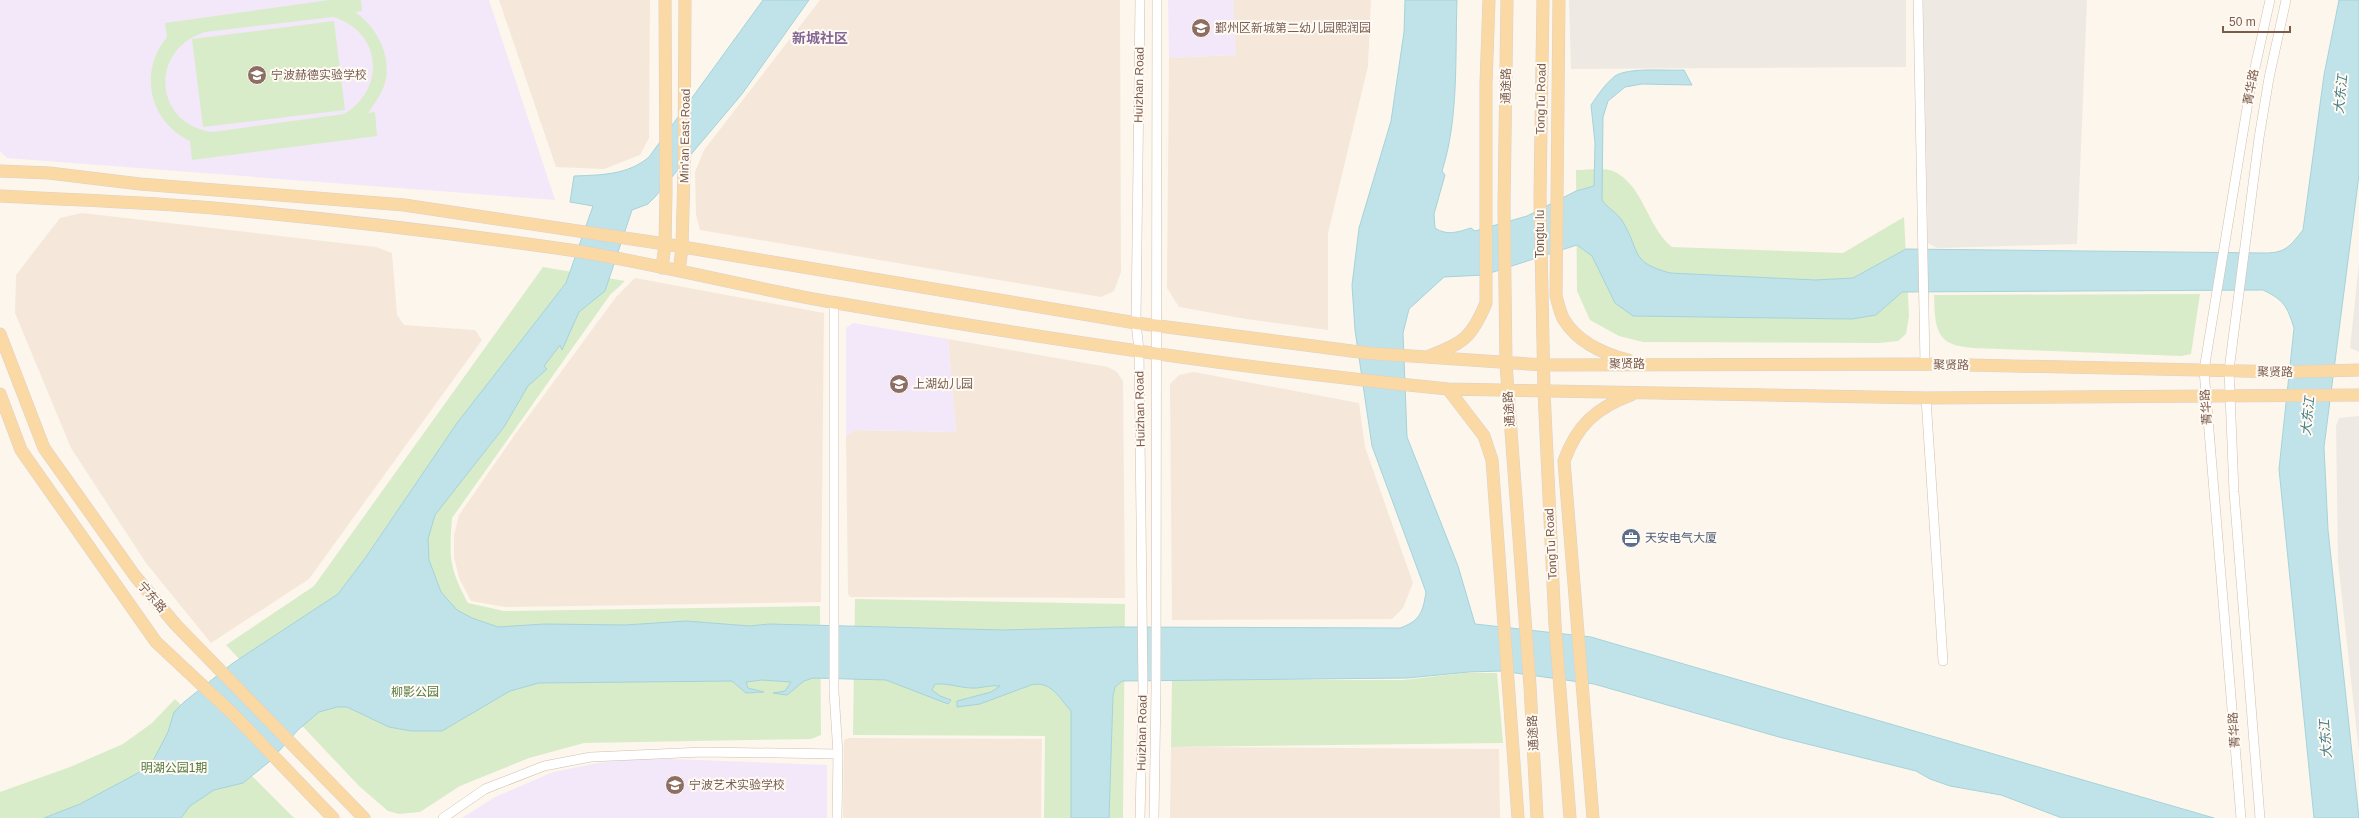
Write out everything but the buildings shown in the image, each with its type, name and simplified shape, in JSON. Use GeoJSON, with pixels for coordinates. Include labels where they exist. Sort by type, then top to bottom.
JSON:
{"type":"FeatureCollection","features":[{"type":"Feature","properties":{"kind":"main road","name":"Min'an East Road"},"geometry":{"type":"LineString","coordinates":[[662,268],[665,244],[666,192],[665,0]]}},
{"type":"Feature","properties":{"kind":"main road","name":"Min'an East Road"},"geometry":{"type":"LineString","coordinates":[[679,271],[682,248],[686,96],[685,0]]}},
{"type":"Feature","properties":{"kind":"main road"},"geometry":{"type":"LineString","coordinates":[[1426,357],[1460,343],[1476,326],[1486,303],[1486,84],[1489,0]]}},
{"type":"Feature","properties":{"kind":"main road","name":"通途路"},"geometry":{"type":"LineString","coordinates":[[1507,0],[1504,208],[1506,364],[1526,625],[1537,818]]}},
{"type":"Feature","properties":{"kind":"main road","name":"TongTu Road"},"geometry":{"type":"LineString","coordinates":[[1540,197],[1543,0]]}},
{"type":"Feature","properties":{"kind":"main road"},"geometry":{"type":"LineString","coordinates":[[1559,0],[1556,296],[1564,319],[1578,336],[1597,349],[1612,356],[1643,364]]}},
{"type":"Feature","properties":{"kind":"main road","name":"聚贤路"},"geometry":{"type":"LineString","coordinates":[[0,171],[49,173],[140,184],[404,205],[665,244],[1136,323],[1368,353],[1506,364],[1544,365],[1926,364],[2289,372],[2354,370]]}},
{"type":"Feature","properties":{"kind":"main road","name":"聚贤路"},"geometry":{"type":"LineString","coordinates":[[0,196],[211,208],[389,227],[573,251],[621,259],[834,303],[1156,353],[1370,382],[1448,389],[1926,398],[2359,395]]}},
{"type":"Feature","properties":{"kind":"main road","name":"Tongtu lu"},"geometry":{"type":"LineString","coordinates":[[1540,197],[1540,270]]}},
{"type":"Feature","properties":{"kind":"main road","name":"TongTu Road"},"geometry":{"type":"LineString","coordinates":[[1540,270],[1555,625],[1570,818]]}},
{"type":"Feature","properties":{"kind":"main road","name":"宁东路"},"geometry":{"type":"LineString","coordinates":[[0,334],[44,448],[135,576],[176,625],[364,818]]}},
{"type":"Feature","properties":{"kind":"main road"},"geometry":{"type":"LineString","coordinates":[[1448,389],[1484,436],[1492,460],[1505,621],[1518,818]]}},
{"type":"Feature","properties":{"kind":"main road"},"geometry":{"type":"LineString","coordinates":[[1593,818],[1564,461],[1569,446],[1582,426],[1598,410],[1636,393]]}},
{"type":"Feature","properties":{"kind":"main road","name":"宁东路"},"geometry":{"type":"LineString","coordinates":[[0,394],[21,450],[156,642],[233,714],[333,818]]}},
{"type":"Feature","properties":{"kind":"street","name":"Huizhan Road"},"geometry":{"type":"LineString","coordinates":[[1140,0],[1136,323],[1139,350],[1143,622],[1140,818]]}},
{"type":"Feature","properties":{"kind":"street","name":"Huizhan Road"},"geometry":{"type":"LineString","coordinates":[[1154,818],[1156,690],[1155,325],[1157,0]]}},
{"type":"Feature","properties":{"kind":"street"},"geometry":{"type":"LineString","coordinates":[[1918,0],[1926,364]]}},
{"type":"Feature","properties":{"kind":"street","name":"菁华路"},"geometry":{"type":"LineString","coordinates":[[2241,818],[2205,397],[2204,370],[2250,90],[2270,0]]}},
{"type":"Feature","properties":{"kind":"street"},"geometry":{"type":"LineString","coordinates":[[2260,818],[2234,492],[2229,370],[2259,138],[2269,78],[2286,0]]}},
{"type":"Feature","properties":{"kind":"street"},"geometry":{"type":"LineString","coordinates":[[834,303],[834,692],[838,754],[838,818]]}},
{"type":"Feature","properties":{"kind":"street"},"geometry":{"type":"LineString","coordinates":[[1926,398],[1943,661]]}},
{"type":"Feature","properties":{"kind":"street"},"geometry":{"type":"LineString","coordinates":[[443,818],[485,789],[544,766],[591,757],[703,752],[838,754]]}},
{"type":"Feature","properties":{"kind":"shaded area","name":"宁波赫德实验学校"},"geometry":{"type":"Polygon","coordinates":[[[0,0],[489,0],[555,200],[7,158],[0,151],[0,0]]]}},
{"type":"Feature","properties":{"kind":"shaded area"},"geometry":{"type":"Polygon","coordinates":[[[499,0],[650,0],[649,138],[640,155],[604,169],[556,167],[499,0]]]}},
{"type":"Feature","properties":{"kind":"shaded area"},"geometry":{"type":"Polygon","coordinates":[[[820,0],[1120,0],[1121,272],[1114,291],[1101,297],[700,230],[696,214],[695,172],[704,150],[820,0]]]}},
{"type":"Feature","properties":{"kind":"shaded area","name":"鄞州区新城第二幼儿园熙润园"},"geometry":{"type":"Polygon","coordinates":[[[1168,0],[1233,0],[1236,55],[1169,58],[1168,0]]]}},
{"type":"Feature","properties":{"kind":"shaded area"},"geometry":{"type":"Polygon","coordinates":[[[1233,0],[1371,0],[1368,66],[1328,233],[1328,330],[1246,319],[1179,307],[1167,288],[1169,58],[1235,55],[1233,0]]]}},
{"type":"Feature","properties":{"kind":"shaded area"},"geometry":{"type":"Polygon","coordinates":[[[1569,0],[1906,0],[1906,67],[1571,69],[1569,0]]]}},
{"type":"Feature","properties":{"kind":"shaded area"},"geometry":{"type":"Polygon","coordinates":[[[1923,0],[2087,0],[2077,244],[1937,248],[1928,243],[1923,0]]]}},
{"type":"Feature","properties":{"kind":"shaded area"},"geometry":{"type":"Polygon","coordinates":[[[82,213],[376,247],[392,253],[397,315],[404,325],[475,330],[482,340],[309,579],[211,643],[146,563],[71,448],[15,313],[16,275],[60,218],[82,213]]]}},
{"type":"Feature","properties":{"kind":"shaded area"},"geometry":{"type":"Polygon","coordinates":[[[2359,263],[2359,352],[2350,348],[2359,263]]]}},
{"type":"Feature","properties":{"kind":"shaded area"},"geometry":{"type":"Polygon","coordinates":[[[635,278],[824,313],[821,602],[505,607],[471,601],[459,578],[454,557],[454,535],[459,515],[516,433],[616,297],[635,278]]]}},
{"type":"Feature","properties":{"kind":"shaded area","name":"上湖幼儿园"},"geometry":{"type":"Polygon","coordinates":[[[853,323],[948,339],[956,432],[855,430],[846,436],[846,328],[853,323]]]}},
{"type":"Feature","properties":{"kind":"shaded area"},"geometry":{"type":"Polygon","coordinates":[[[948,339],[1108,367],[1117,372],[1123,381],[1125,598],[850,597],[848,594],[846,436],[855,430],[956,432],[948,339]]]}},
{"type":"Feature","properties":{"kind":"shaded area"},"geometry":{"type":"Polygon","coordinates":[[[1194,372],[1359,403],[1365,447],[1413,583],[1403,608],[1392,619],[1172,620],[1170,384],[1179,375],[1194,372]]]}},
{"type":"Feature","properties":{"kind":"shaded area"},"geometry":{"type":"Polygon","coordinates":[[[2359,416],[2359,752],[2338,562],[2336,426],[2339,418],[2359,416]]]}},
{"type":"Feature","properties":{"kind":"shaded area"},"geometry":{"type":"Polygon","coordinates":[[[849,738],[1042,739],[1041,818],[843,818],[844,740],[849,738]]]}},
{"type":"Feature","properties":{"kind":"shaded area"},"geometry":{"type":"Polygon","coordinates":[[[1171,747],[1499,749],[1500,818],[1170,818],[1171,747]]]}},
{"type":"Feature","properties":{"kind":"shaded area","name":"宁波艺术实验学校"},"geometry":{"type":"Polygon","coordinates":[[[644,758],[827,765],[827,818],[462,818],[495,797],[553,772],[598,763],[644,758]]]}},
{"type":"Feature","properties":{"kind":"green space"},"geometry":{"type":"Polygon","coordinates":[[[329,0],[361,0],[362,11],[355,12],[363,18],[376,34],[381,43],[386,63],[387,73],[384,87],[368,113],[375,112],[377,136],[192,160],[190,141],[176,132],[165,121],[157,109],[152,95],[151,80],[153,65],[158,51],[167,37],[165,23],[329,0]],[[333,17],[205,32],[187,41],[174,54],[167,70],[166,86],[170,102],[179,116],[193,126],[213,132],[344,114],[358,103],[367,90],[372,76],[373,61],[369,47],[361,34],[349,24],[333,17]]]}},
{"type":"Feature","properties":{"kind":"green space"},"geometry":{"type":"Polygon","coordinates":[[[334,21],[345,110],[203,127],[192,39],[334,21]]]}},
{"type":"Feature","properties":{"kind":"green space"},"geometry":{"type":"Polygon","coordinates":[[[1576,170],[1609,170],[1623,177],[1638,195],[1656,229],[1672,247],[1843,253],[1904,217],[1909,316],[1906,334],[1898,341],[1879,343],[1643,342],[1619,336],[1590,320],[1577,291],[1576,170]]]}},
{"type":"Feature","properties":{"kind":"green space","name":"柳影公园"},"geometry":{"type":"Polygon","coordinates":[[[543,267],[625,281],[610,295],[452,518],[452,562],[457,580],[468,603],[504,611],[820,606],[821,735],[811,739],[584,743],[529,758],[460,786],[420,812],[399,814],[388,811],[359,786],[226,645],[314,586],[543,267]]]}},
{"type":"Feature","properties":{"kind":"green space"},"geometry":{"type":"Polygon","coordinates":[[[2200,294],[2191,354],[2181,356],[1972,348],[1958,346],[1944,339],[1940,334],[1936,322],[1934,295],[2200,294]]]}},
{"type":"Feature","properties":{"kind":"green space"},"geometry":{"type":"Polygon","coordinates":[[[855,599],[1125,604],[1123,818],[1044,818],[1045,736],[853,735],[855,599]]]}},
{"type":"Feature","properties":{"kind":"green space"},"geometry":{"type":"Polygon","coordinates":[[[1465,673],[1497,673],[1503,743],[1171,747],[1172,680],[1403,680],[1465,673]]]}},
{"type":"Feature","properties":{"kind":"green space","name":"明湖公园1期"},"geometry":{"type":"Polygon","coordinates":[[[175,699],[294,818],[0,818],[0,792],[70,767],[123,744],[152,723],[175,699]]]}},
{"type":"Feature","properties":{"kind":"water","name":"大东江"},"geometry":{"type":"Polygon","coordinates":[[[763,0],[809,0],[742,94],[655,197],[648,204],[632,210],[605,291],[579,312],[562,350],[560,345],[544,366],[547,369],[528,386],[504,427],[435,515],[428,539],[429,560],[441,592],[457,610],[472,618],[498,627],[544,624],[625,625],[686,621],[750,626],[769,624],[1002,630],[1119,627],[1400,628],[1412,622],[1419,615],[1422,610],[1426,592],[1372,446],[1355,330],[1352,285],[1359,228],[1391,121],[1404,32],[1405,0],[1457,0],[1454,108],[1442,171],[1445,175],[1434,214],[1435,228],[1448,233],[1471,228],[1475,231],[1527,216],[1576,191],[1594,186],[1595,143],[1591,105],[1608,82],[1615,76],[1629,71],[1684,70],[1692,85],[1642,84],[1625,87],[1608,101],[1603,117],[1602,200],[1623,222],[1638,255],[1648,265],[1657,269],[1670,273],[1815,280],[1853,278],[1906,249],[2272,253],[2287,248],[2303,230],[2324,75],[2339,0],[2359,0],[2359,175],[2324,447],[2328,530],[2359,818],[2314,818],[2279,469],[2294,328],[2287,309],[2276,297],[2263,290],[1902,292],[1876,315],[1852,319],[1633,316],[1615,303],[1592,256],[1577,245],[1484,275],[1444,277],[1409,309],[1403,333],[1407,437],[1458,566],[1475,624],[1591,637],[2214,818],[2062,818],[2001,795],[1950,786],[1930,779],[1916,771],[1779,737],[1594,684],[1501,671],[1469,672],[1407,678],[1122,681],[1115,687],[1113,696],[1109,818],[1071,818],[1071,711],[1054,691],[1044,685],[1031,685],[980,704],[957,707],[957,701],[991,692],[1000,686],[967,688],[946,684],[935,684],[932,690],[940,696],[951,700],[948,704],[886,680],[813,678],[804,681],[787,695],[773,693],[785,691],[791,682],[762,680],[746,682],[748,688],[764,692],[746,693],[732,681],[539,683],[510,691],[442,731],[411,731],[389,727],[347,707],[337,707],[319,712],[298,730],[269,762],[243,783],[214,790],[190,806],[181,818],[44,818],[80,804],[138,773],[154,759],[168,732],[174,712],[184,702],[233,663],[338,594],[366,557],[457,423],[566,283],[593,206],[570,202],[574,176],[623,171],[641,163],[649,157],[763,0]]]}},
{"type":"Feature","properties":{"kind":"place","name":"鄞州区新城第二幼儿园熙润园"},"geometry":{"type":"Point","coordinates":[1201,28]}},
{"type":"Feature","properties":{"kind":"place","name":"宁波赫德实验学校"},"geometry":{"type":"Point","coordinates":[257,75]}},
{"type":"Feature","properties":{"kind":"place","name":"上湖幼儿园"},"geometry":{"type":"Point","coordinates":[899,384]}},
{"type":"Feature","properties":{"kind":"place","name":"天安电气大厦"},"geometry":{"type":"Point","coordinates":[1631,538]}},
{"type":"Feature","properties":{"kind":"place","name":"宁波艺术实验学校"},"geometry":{"type":"Point","coordinates":[675,785]}},
{"type":"Feature","properties":{"kind":"district","name":"新城社区"},"geometry":{"type":"Point","coordinates":[820,38]}}]}
